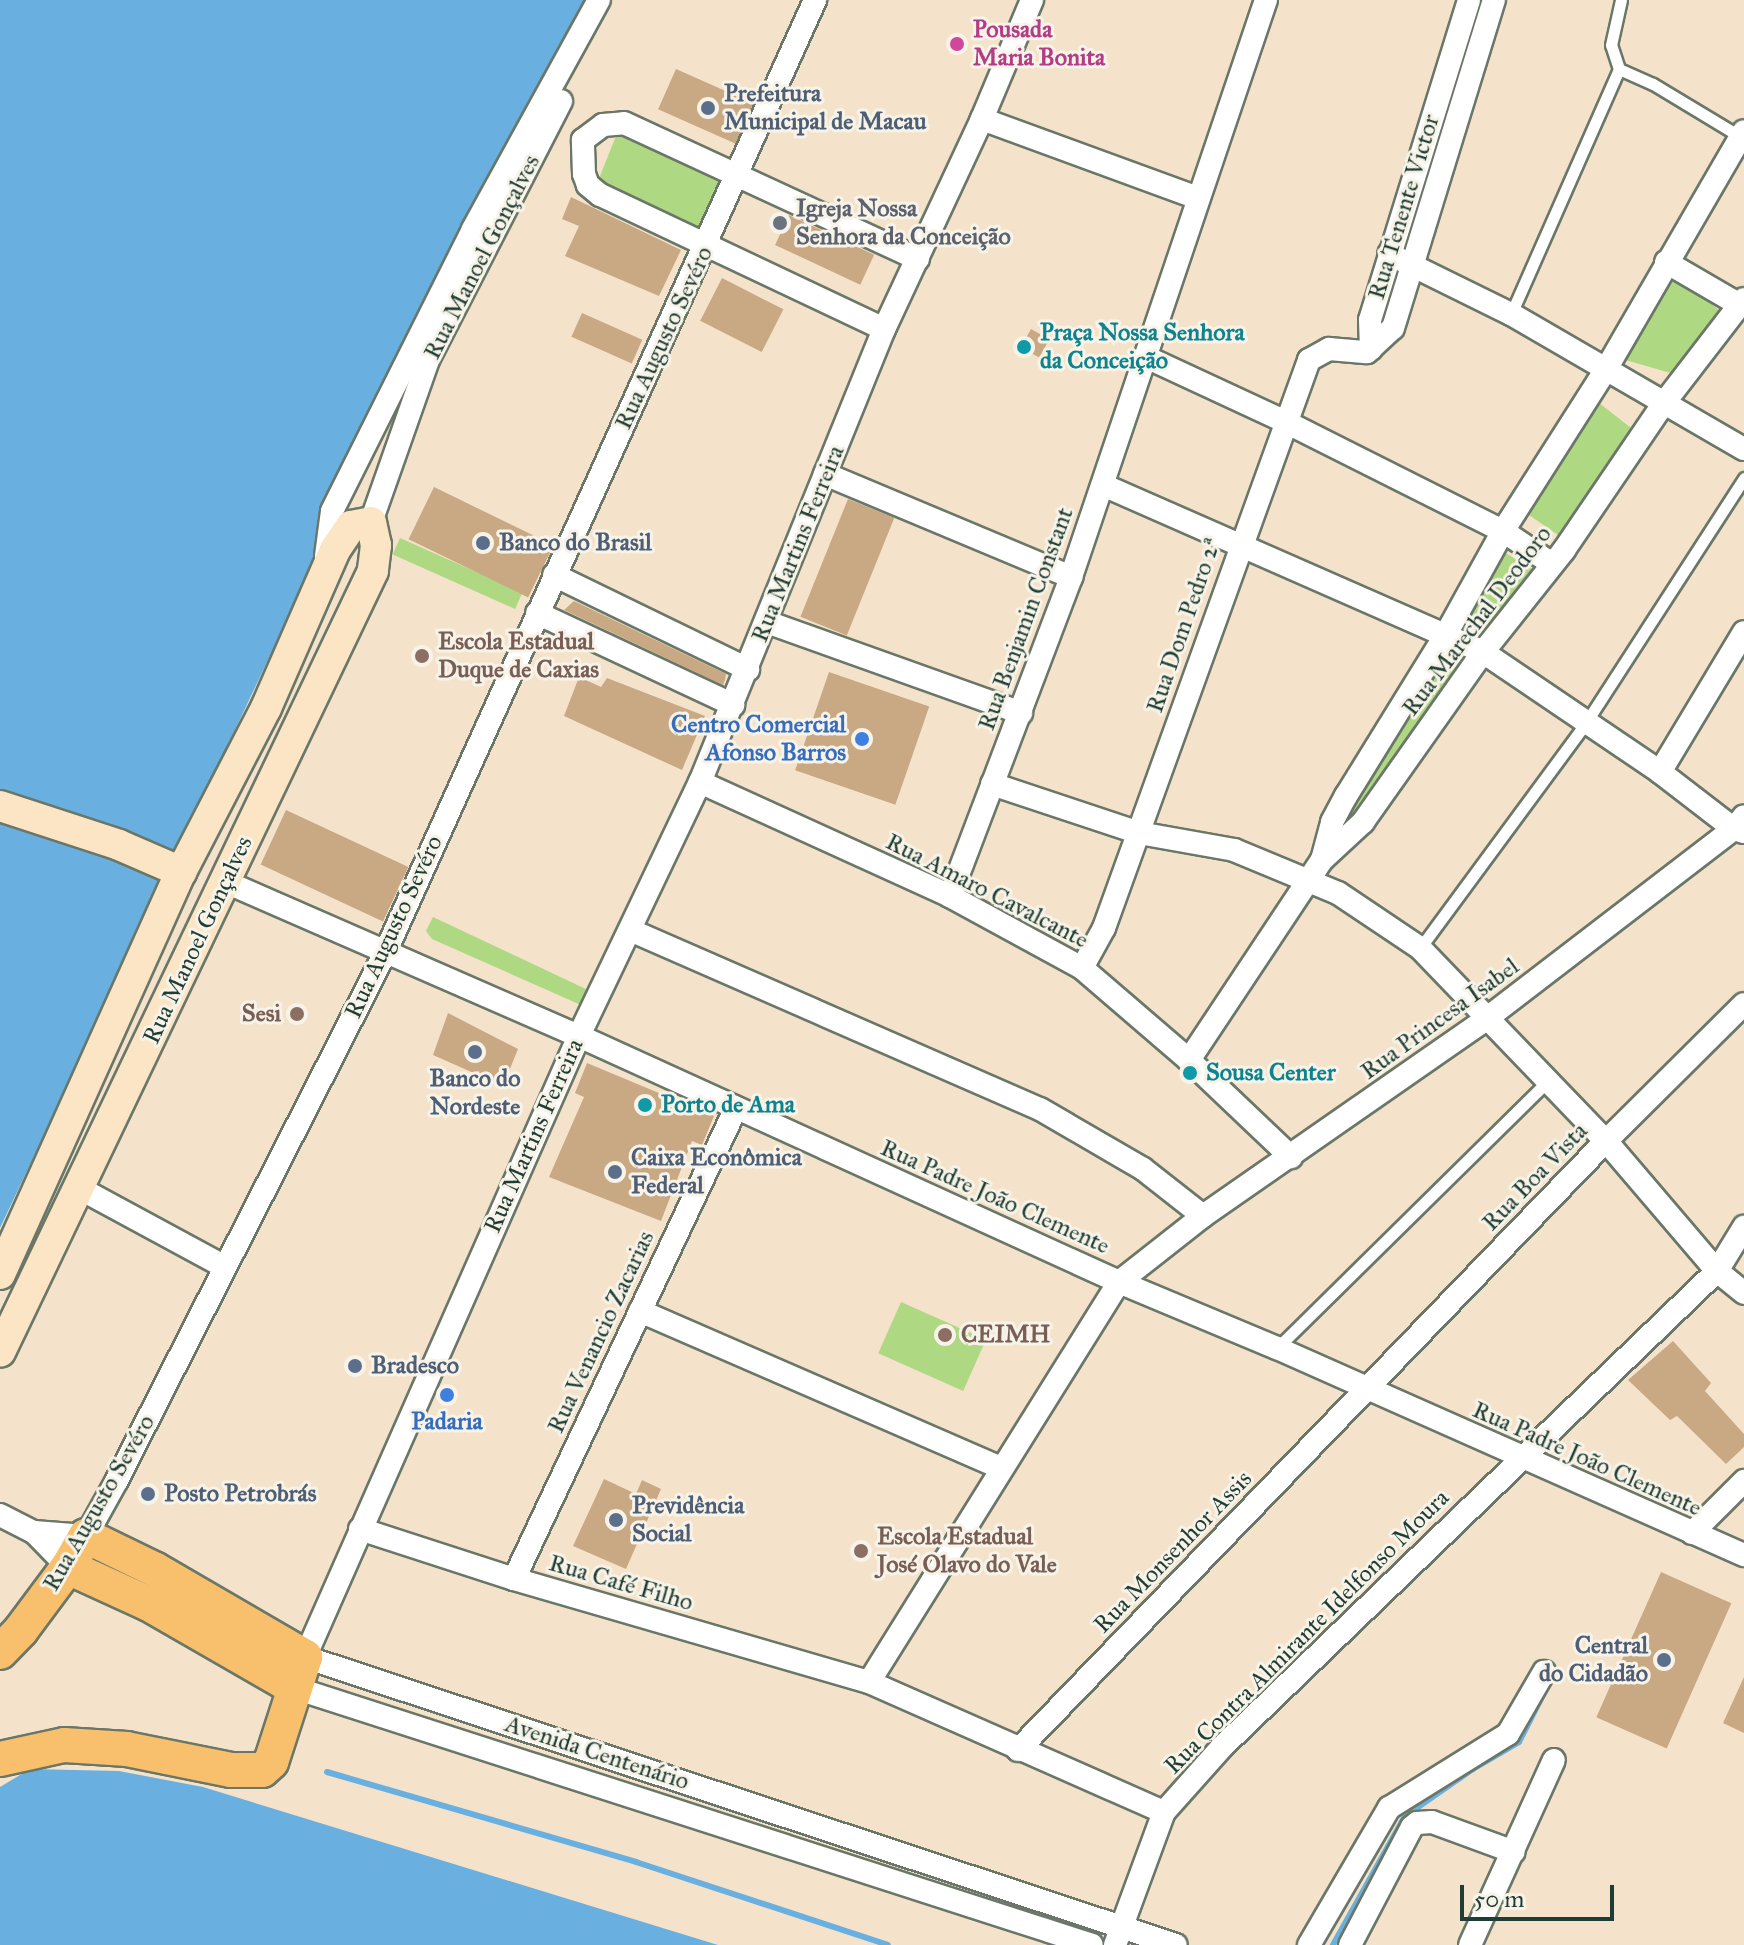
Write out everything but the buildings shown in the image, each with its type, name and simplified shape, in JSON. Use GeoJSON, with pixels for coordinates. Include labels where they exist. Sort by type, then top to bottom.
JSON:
{"type":"FeatureCollection","features":[{"type":"Feature","properties":{"kind":"main road","name":"Rua Augusto Sevéro"},"geometry":{"type":"LineString","coordinates":[[0,1652],[21,1630],[68,1567],[86,1536]]}},
{"type":"Feature","properties":{"kind":"main road","name":"Avenida Centenário"},"geometry":{"type":"LineString","coordinates":[[86,1536],[154,1569],[300,1673]]}},
{"type":"Feature","properties":{"kind":"main road","name":"Avenida Centenário"},"geometry":{"type":"LineString","coordinates":[[68,1567],[300,1673]]}},
{"type":"Feature","properties":{"kind":"main road","name":"Rua Martins Ferreira"},"geometry":{"type":"LineString","coordinates":[[0,1759],[64,1745],[127,1749],[231,1770],[262,1770],[271,1762],[300,1673]]}},
{"type":"Feature","properties":{"kind":"street"},"geometry":{"type":"LineString","coordinates":[[215,805],[216,788],[329,550],[332,511],[473,229],[599,0]]}},
{"type":"Feature","properties":{"kind":"street","name":"Rua Manoel Gonçalves"},"geometry":{"type":"LineString","coordinates":[[0,1352],[373,571],[376,545],[371,522],[428,360],[611,0]]}},
{"type":"Feature","properties":{"kind":"street","name":"Rua Augusto Sevéro"},"geometry":{"type":"LineString","coordinates":[[86,1536],[385,953],[815,0]]}},
{"type":"Feature","properties":{"kind":"street","name":"Rua Martins Ferreira"},"geometry":{"type":"LineString","coordinates":[[300,1673],[360,1529],[579,1036],[700,782],[884,329],[982,119],[1032,0]]}},
{"type":"Feature","properties":{"kind":"street","name":"Rua Benjamin Constant"},"geometry":{"type":"LineString","coordinates":[[950,896],[1071,577],[1266,0]]}},
{"type":"Feature","properties":{"kind":"street","name":"Rua Tenente Victor"},"geometry":{"type":"LineString","coordinates":[[1371,349],[1370,320],[1469,0]]}},
{"type":"Feature","properties":{"kind":"street","name":"Rua Tenente Victor"},"geometry":{"type":"LineString","coordinates":[[1371,349],[1393,328],[1494,0]]}},
{"type":"Feature","properties":{"kind":"street"},"geometry":{"type":"LineString","coordinates":[[1436,105],[1460,113]]}},
{"type":"Feature","properties":{"kind":"street"},"geometry":{"type":"LineString","coordinates":[[982,119],[1198,198]]}},
{"type":"Feature","properties":{"kind":"street"},"geometry":{"type":"LineString","coordinates":[[550,123],[583,140]]}},
{"type":"Feature","properties":{"kind":"street"},"geometry":{"type":"LineString","coordinates":[[583,140],[603,125],[624,123],[918,259]]}},
{"type":"Feature","properties":{"kind":"street","name":"Rua Marechal Deodoro"},"geometry":{"type":"LineString","coordinates":[[1322,860],[1332,822],[1445,636],[1503,531],[1605,371],[1742,134]]}},
{"type":"Feature","properties":{"kind":"street"},"geometry":{"type":"LineString","coordinates":[[583,140],[584,174],[588,185],[600,195],[884,329]]}},
{"type":"Feature","properties":{"kind":"street"},"geometry":{"type":"LineString","coordinates":[[1389,254],[1415,264],[1511,314],[1744,449]]}},
{"type":"Feature","properties":{"kind":"street"},"geometry":{"type":"LineString","coordinates":[[1666,262],[1742,302]]}},
{"type":"Feature","properties":{"kind":"street","name":"Rua Marechal Deodoro"},"geometry":{"type":"LineString","coordinates":[[1189,1060],[1322,860],[1363,822],[1483,652],[1552,564],[1664,403],[1742,302]]}},
{"type":"Feature","properties":{"kind":"street","name":"Rua Dom Pedro 2ª"},"geometry":{"type":"LineString","coordinates":[[1082,968],[1104,928],[1284,421],[1309,360],[1329,349],[1360,353],[1371,349]]}},
{"type":"Feature","properties":{"kind":"street"},"geometry":{"type":"LineString","coordinates":[[1146,357],[1284,421],[1503,531],[1552,564]]}},
{"type":"Feature","properties":{"kind":"street"},"geometry":{"type":"LineString","coordinates":[[825,474],[1071,577]]}},
{"type":"Feature","properties":{"kind":"street"},"geometry":{"type":"LineString","coordinates":[[1103,485],[1483,652],[1585,724],[1741,825]]}},
{"type":"Feature","properties":{"kind":"street","name":"Rua Manoel Gonçalves"},"geometry":{"type":"LineString","coordinates":[[3,1268],[119,1013],[175,870],[215,805],[266,708],[335,550],[351,526],[371,522]]}},
{"type":"Feature","properties":{"kind":"street"},"geometry":{"type":"LineString","coordinates":[[554,575],[748,669]]}},
{"type":"Feature","properties":{"kind":"street"},"geometry":{"type":"LineString","coordinates":[[537,613],[733,705]]}},
{"type":"Feature","properties":{"kind":"street"},"geometry":{"type":"LineString","coordinates":[[767,622],[1021,713]]}},
{"type":"Feature","properties":{"kind":"street"},"geometry":{"type":"LineString","coordinates":[[1660,772],[1744,632]]}},
{"type":"Feature","properties":{"kind":"street","name":"Rua Amaro Cavalcante"},"geometry":{"type":"LineString","coordinates":[[700,782],[950,896],[1082,968],[1189,1060],[1291,1157]]}},
{"type":"Feature","properties":{"kind":"street"},"geometry":{"type":"LineString","coordinates":[[992,784],[1139,833],[1234,850],[1338,893],[1420,948],[1486,1019],[1550,1079],[1717,1271],[1744,1293]]}},
{"type":"Feature","properties":{"kind":"street"},"geometry":{"type":"LineString","coordinates":[[0,806],[119,845],[175,870]]}},
{"type":"Feature","properties":{"kind":"street","name":"Rua Princesa Isabel"},"geometry":{"type":"LineString","coordinates":[[869,1682],[1119,1282],[1203,1216],[1486,1019],[1741,825]]}},
{"type":"Feature","properties":{"kind":"street","name":"Rua Padre João Clemente"},"geometry":{"type":"LineString","coordinates":[[226,882],[579,1036],[1119,1282],[1277,1348],[1521,1459],[1744,1555]]}},
{"type":"Feature","properties":{"kind":"street"},"geometry":{"type":"LineString","coordinates":[[630,930],[1040,1109],[1143,1169],[1203,1216]]}},
{"type":"Feature","properties":{"kind":"street","name":"Rua Boa Vista"},"geometry":{"type":"LineString","coordinates":[[1366,1390],[1606,1141],[1744,1004]]}},
{"type":"Feature","properties":{"kind":"street"},"geometry":{"type":"LineString","coordinates":[[119,1013],[153,1035]]}},
{"type":"Feature","properties":{"kind":"street","name":"Rua Venancio Zacarias"},"geometry":{"type":"LineString","coordinates":[[514,1579],[736,1108]]}},
{"type":"Feature","properties":{"kind":"street"},"geometry":{"type":"LineString","coordinates":[[79,1188],[223,1266]]}},
{"type":"Feature","properties":{"kind":"street","name":"Rua Contra Almirante Idelfonso Moura"},"geometry":{"type":"LineString","coordinates":[[1118,1935],[1164,1812],[1222,1747],[1717,1271],[1744,1227]]}},
{"type":"Feature","properties":{"kind":"street"},"geometry":{"type":"LineString","coordinates":[[3,1268],[34,1282]]}},
{"type":"Feature","properties":{"kind":"street"},"geometry":{"type":"LineString","coordinates":[[1717,1271],[1744,1271]]}},
{"type":"Feature","properties":{"kind":"street"},"geometry":{"type":"LineString","coordinates":[[640,1311],[1001,1468]]}},
{"type":"Feature","properties":{"kind":"street","name":"Rua Monsenhor Assis"},"geometry":{"type":"LineString","coordinates":[[1018,1750],[1366,1390]]}},
{"type":"Feature","properties":{"kind":"street"},"geometry":{"type":"LineString","coordinates":[[1692,1533],[1744,1481]]}},
{"type":"Feature","properties":{"kind":"street","name":"Avenida Centenário"},"geometry":{"type":"LineString","coordinates":[[0,1515],[34,1532],[68,1567]]}},
{"type":"Feature","properties":{"kind":"street","name":"Rua Café Filho"},"geometry":{"type":"LineString","coordinates":[[360,1529],[514,1579],[869,1682],[1164,1812]]}},
{"type":"Feature","properties":{"kind":"street","name":"Avenida Centenário"},"geometry":{"type":"LineString","coordinates":[[34,1532],[86,1536]]}},
{"type":"Feature","properties":{"kind":"street"},"geometry":{"type":"LineString","coordinates":[[1309,1945],[1389,1808],[1508,1734],[1544,1672]]}},
{"type":"Feature","properties":{"kind":"street","name":"Avenida Centenário"},"geometry":{"type":"LineString","coordinates":[[300,1673],[641,1767],[1118,1935],[1176,1945]]}},
{"type":"Feature","properties":{"kind":"street","name":"Avenida Centenário"},"geometry":{"type":"LineString","coordinates":[[300,1673],[634,1798],[1092,1945]]}},
{"type":"Feature","properties":{"kind":"street"},"geometry":{"type":"LineString","coordinates":[[1470,1945],[1554,1760]]}},
{"type":"Feature","properties":{"kind":"street"},"geometry":{"type":"LineString","coordinates":[[634,1798],[641,1767]]}},
{"type":"Feature","properties":{"kind":"street"},"geometry":{"type":"LineString","coordinates":[[1350,1945],[1412,1827],[1417,1823],[1432,1822],[1514,1852]]}},
{"type":"Feature","properties":{"kind":"lane"},"geometry":{"type":"LineString","coordinates":[[1621,0],[1611,50],[1619,69],[1653,84],[1742,134]]}},
{"type":"Feature","properties":{"kind":"lane"},"geometry":{"type":"LineString","coordinates":[[1511,314],[1619,69]]}},
{"type":"Feature","properties":{"kind":"lane"},"geometry":{"type":"LineString","coordinates":[[1420,948],[1585,724],[1744,478]]}},
{"type":"Feature","properties":{"kind":"lane"},"geometry":{"type":"LineString","coordinates":[[1277,1348],[1550,1079]]}},
{"type":"Feature","properties":{"kind":"green space"},"geometry":{"type":"Polygon","coordinates":[[[618,131],[727,180],[700,231],[605,188],[600,176],[618,131]]]}},
{"type":"Feature","properties":{"kind":"green space"},"geometry":{"type":"Polygon","coordinates":[[[1676,276],[1725,315],[1674,374],[1622,359],[1676,276]]]}},
{"type":"Feature","properties":{"kind":"green space"},"geometry":{"type":"Polygon","coordinates":[[[1594,399],[1635,431],[1561,537],[1526,513],[1594,399]]]}},
{"type":"Feature","properties":{"kind":"green space"},"geometry":{"type":"Polygon","coordinates":[[[400,538],[522,593],[515,609],[393,554],[400,538]]]}},
{"type":"Feature","properties":{"kind":"green space"},"geometry":{"type":"Polygon","coordinates":[[[1502,551],[1534,570],[1492,627],[1463,627],[1502,551]]]}},
{"type":"Feature","properties":{"kind":"green space"},"geometry":{"type":"Polygon","coordinates":[[[1437,657],[1464,664],[1361,815],[1329,847],[1437,657]]]}},
{"type":"Feature","properties":{"kind":"green space"},"geometry":{"type":"Polygon","coordinates":[[[433,917],[588,990],[590,997],[581,1005],[432,939],[426,931],[433,917]]]}},
{"type":"Feature","properties":{"kind":"green space"},"geometry":{"type":"Polygon","coordinates":[[[901,1302],[986,1340],[963,1391],[878,1353],[901,1302]]]}},
{"type":"Feature","properties":{"kind":"water"},"geometry":{"type":"Polygon","coordinates":[[[0,0],[594,0],[319,511],[316,558],[0,1228],[0,0]]]}},
{"type":"Feature","properties":{"kind":"water"},"geometry":{"type":"Polygon","coordinates":[[[30,1769],[119,1771],[203,1787],[718,1945],[0,1945],[0,1787],[30,1769]]]}},
{"type":"Feature","properties":{"kind":"waterway"},"geometry":{"type":"LineString","coordinates":[[1333,1945],[1405,1816],[1519,1742],[1544,1693]]}},
{"type":"Feature","properties":{"kind":"waterway"},"geometry":{"type":"LineString","coordinates":[[327,1772],[636,1862],[888,1945]]}},
{"type":"Feature","properties":{"kind":"place","name":"Pousada Maria Bonita"},"geometry":{"type":"Point","coordinates":[957,44]}},
{"type":"Feature","properties":{"kind":"place","name":"Prefeitura Municipal de Macau"},"geometry":{"type":"Point","coordinates":[708,108]}},
{"type":"Feature","properties":{"kind":"place","name":"Igreja Nossa Senhora da Conceição"},"geometry":{"type":"Point","coordinates":[780,223]}},
{"type":"Feature","properties":{"kind":"place","name":"Praça Nossa Senhora da Conceição"},"geometry":{"type":"Point","coordinates":[1024,347]}},
{"type":"Feature","properties":{"kind":"place","name":"Banco do Brasil"},"geometry":{"type":"Point","coordinates":[483,543]}},
{"type":"Feature","properties":{"kind":"place","name":"Escola Estadual Duque de Caxias"},"geometry":{"type":"Point","coordinates":[422,656]}},
{"type":"Feature","properties":{"kind":"place","name":"Centro Comercial Afonso Barros"},"geometry":{"type":"Point","coordinates":[862,739]}},
{"type":"Feature","properties":{"kind":"place","name":"Sesi"},"geometry":{"type":"Point","coordinates":[297,1014]}},
{"type":"Feature","properties":{"kind":"place","name":"Banco do Nordeste"},"geometry":{"type":"Point","coordinates":[475,1052]}},
{"type":"Feature","properties":{"kind":"place","name":"Sousa Center"},"geometry":{"type":"Point","coordinates":[1190,1073]}},
{"type":"Feature","properties":{"kind":"place","name":"Porto de Ama"},"geometry":{"type":"Point","coordinates":[645,1105]}},
{"type":"Feature","properties":{"kind":"place","name":"Caixa Econômica Federal"},"geometry":{"type":"Point","coordinates":[615,1172]}},
{"type":"Feature","properties":{"kind":"place","name":"CEIMH"},"geometry":{"type":"Point","coordinates":[945,1335]}},
{"type":"Feature","properties":{"kind":"place","name":"Bradesco"},"geometry":{"type":"Point","coordinates":[355,1366]}},
{"type":"Feature","properties":{"kind":"place","name":"Padaria"},"geometry":{"type":"Point","coordinates":[447,1395]}},
{"type":"Feature","properties":{"kind":"place","name":"Posto Petrobrás"},"geometry":{"type":"Point","coordinates":[148,1494]}},
{"type":"Feature","properties":{"kind":"place","name":"Previdência Social"},"geometry":{"type":"Point","coordinates":[616,1520]}},
{"type":"Feature","properties":{"kind":"place","name":"Escola Estadual José Olavo do Vale"},"geometry":{"type":"Point","coordinates":[861,1551]}},
{"type":"Feature","properties":{"kind":"place","name":"Central do Cidadão"},"geometry":{"type":"Point","coordinates":[1664,1660]}}]}
